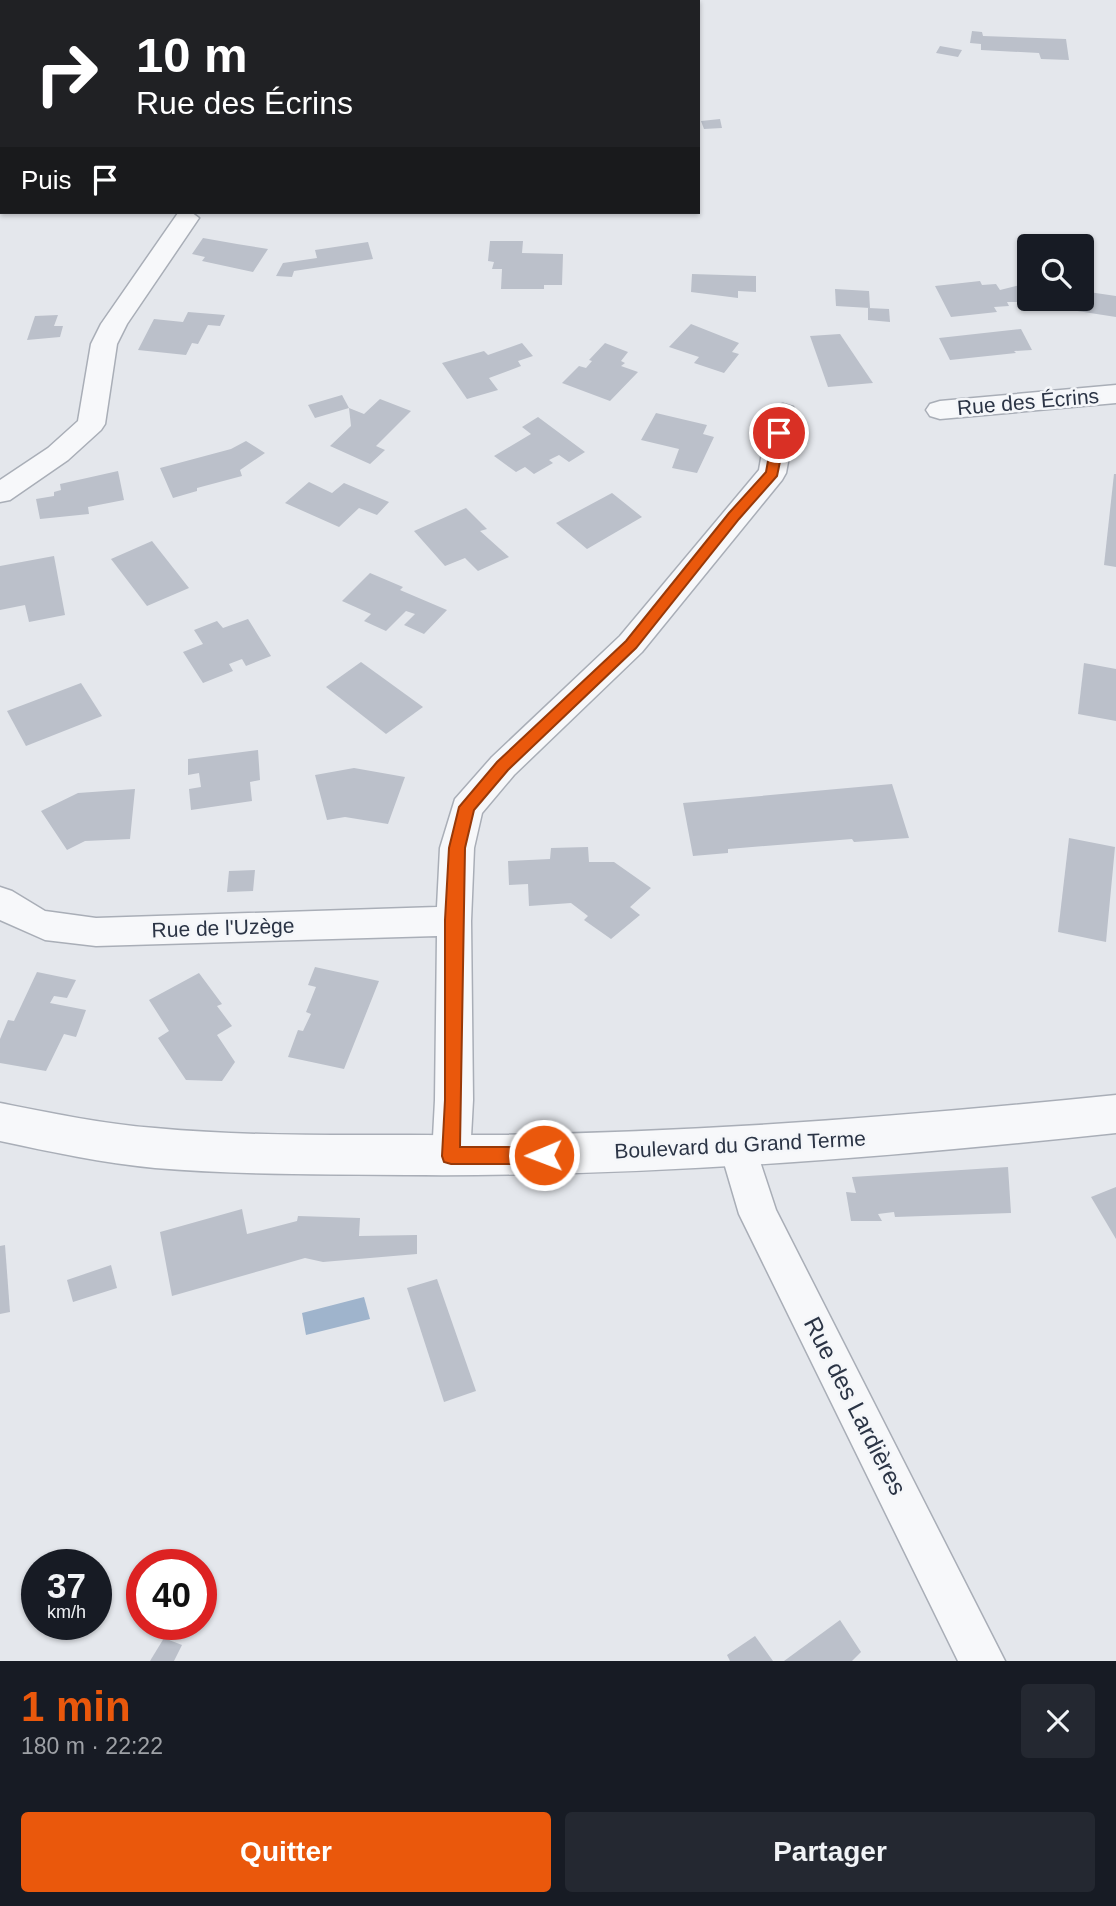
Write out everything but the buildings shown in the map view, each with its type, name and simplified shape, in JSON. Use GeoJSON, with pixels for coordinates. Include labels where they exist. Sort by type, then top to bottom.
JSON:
{"type":"FeatureCollection","features":[{"type":"Feature","properties":{"kind":"street"},"geometry":{"type":"LineString","coordinates":[[0,493],[58,454],[91,424],[104,344],[114,324],[187,218]]}},
{"type":"Feature","properties":{"kind":"street","name":"Rue des Écrins"},"geometry":{"type":"LineString","coordinates":[[940,410],[1116,394]]}},
{"type":"Feature","properties":{"kind":"street"},"geometry":{"type":"LineString","coordinates":[[451,1156],[457,848],[467,807],[503,766],[631,644],[772,473],[783,413]]}},
{"type":"Feature","properties":{"kind":"street","name":"Rue de l'Uzège"},"geometry":{"type":"LineString","coordinates":[[0,901],[17,915],[52,930],[96,932],[454,920]]}},
{"type":"Feature","properties":{"kind":"street","name":"Boulevard du Grand Terme"},"geometry":{"type":"LineString","coordinates":[[0,1122],[72,1137],[153,1148],[243,1154],[535,1156],[934,1133],[1116,1114]]}},
{"type":"Feature","properties":{"kind":"street","name":"Rue des Lardières"},"geometry":{"type":"LineString","coordinates":[[738,1146],[758,1214],[982,1661]]}},
{"type":"Feature","properties":{"kind":"street","name":"Boulevard du Grand Terme"},"geometry":{"type":"LineString","coordinates":[[0,1149],[27,1152],[153,1148]]}},
{"type":"Feature","properties":{"kind":"water"},"geometry":{"type":"Polygon","coordinates":[[[364,1297],[370,1319],[306,1335],[302,1313],[364,1297]]]}},
{"type":"Feature","properties":{"kind":"route"},"geometry":{"type":"LineString","coordinates":[[544,1155],[451,1156],[457,848],[467,807],[503,766],[631,644],[772,473],[779,433]]}}]}
